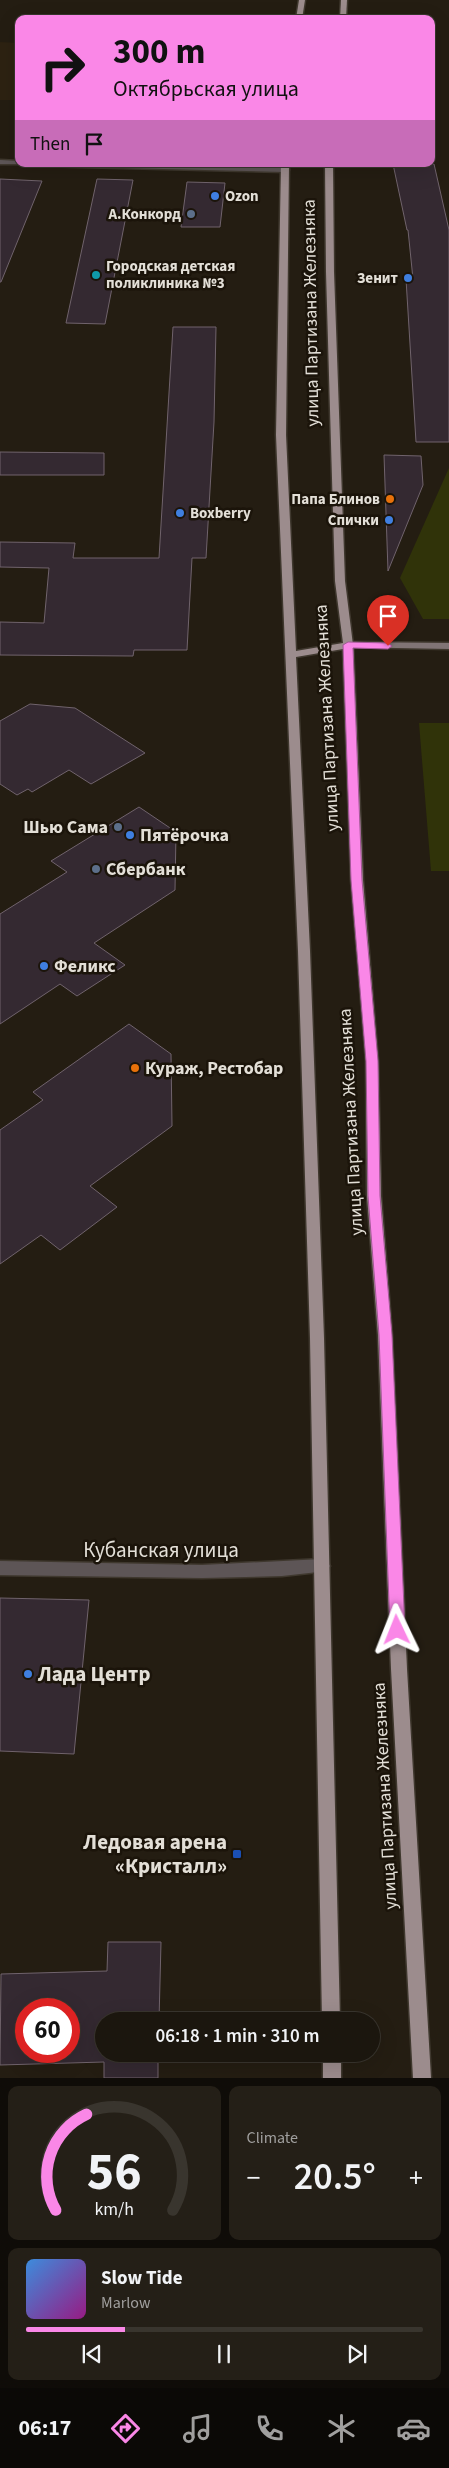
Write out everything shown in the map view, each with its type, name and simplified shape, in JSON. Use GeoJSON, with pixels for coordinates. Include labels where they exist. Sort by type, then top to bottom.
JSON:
{"type":"FeatureCollection","features":[{"type":"Feature","properties":{"kind":"main road"},"geometry":{"type":"LineString","coordinates":[[300,15],[302,0]]}},
{"type":"Feature","properties":{"kind":"main road"},"geometry":{"type":"LineString","coordinates":[[343,15],[344,0]]}},
{"type":"Feature","properties":{"kind":"main road","name":"улица Партизана Железняка"},"geometry":{"type":"LineString","coordinates":[[285,167],[282,435],[292,654],[317,1338],[326,1854],[331,2012]]}},
{"type":"Feature","properties":{"kind":"main road","name":"улица Партизана Железняка"},"geometry":{"type":"LineString","coordinates":[[329,167],[330,272],[340,581],[348,645],[357,880],[372,1061],[374,1196],[385,1335],[399,1669],[422,2078]]}},
{"type":"Feature","properties":{"kind":"main road"},"geometry":{"type":"LineString","coordinates":[[292,654],[348,645],[449,646]]}},
{"type":"Feature","properties":{"kind":"main road"},"geometry":{"type":"LineString","coordinates":[[332,2062],[332,2078]]}},
{"type":"Feature","properties":{"kind":"street"},"geometry":{"type":"LineString","coordinates":[[0,162],[15,163]]}},
{"type":"Feature","properties":{"kind":"street","name":"Кубанская улица"},"geometry":{"type":"LineString","coordinates":[[0,1568],[160,1573],[256,1572],[322,1566]]}},
{"type":"Feature","properties":{"kind":"shaded area"},"geometry":{"type":"Polygon","coordinates":[[[0,42],[15,43],[15,100],[0,100],[0,42]]]}},
{"type":"Feature","properties":{"kind":"green space"},"geometry":{"type":"Polygon","coordinates":[[[449,468],[449,619],[423,619],[400,578],[449,468]]]}},
{"type":"Feature","properties":{"kind":"green space"},"geometry":{"type":"Polygon","coordinates":[[[419,723],[449,723],[449,871],[431,871],[419,723]]]}},
{"type":"Feature","properties":{"kind":"building"},"geometry":{"type":"Polygon","coordinates":[[[394,167],[435,167],[449,230],[449,442],[416,442],[406,279],[413,279],[407,230],[394,167]]]}},
{"type":"Feature","properties":{"kind":"building"},"geometry":{"type":"Polygon","coordinates":[[[0,179],[42,181],[1,282],[0,282],[0,179]]]}},
{"type":"Feature","properties":{"kind":"building","name":"Городская детская поликлиника №3"},"geometry":{"type":"Polygon","coordinates":[[[97,179],[133,180],[105,324],[66,323],[97,179]]]}},
{"type":"Feature","properties":{"kind":"building"},"geometry":{"type":"Polygon","coordinates":[[[187,182],[225,183],[220,227],[181,227],[187,182]]]}},
{"type":"Feature","properties":{"kind":"building"},"geometry":{"type":"Polygon","coordinates":[[[173,327],[216,327],[214,422],[206,558],[192,558],[187,650],[134,650],[133,656],[0,655],[0,622],[44,623],[49,568],[0,567],[0,542],[75,543],[73,558],[159,558],[173,327]]]}},
{"type":"Feature","properties":{"kind":"building"},"geometry":{"type":"Polygon","coordinates":[[[0,452],[104,453],[104,475],[0,475],[0,452]]]}},
{"type":"Feature","properties":{"kind":"building"},"geometry":{"type":"Polygon","coordinates":[[[384,455],[421,456],[423,485],[388,571],[384,455]]]}},
{"type":"Feature","properties":{"kind":"building"},"geometry":{"type":"Polygon","coordinates":[[[30,704],[75,708],[145,753],[91,784],[69,770],[32,792],[28,789],[17,795],[0,784],[0,721],[30,704]]]}},
{"type":"Feature","properties":{"kind":"building"},"geometry":{"type":"Polygon","coordinates":[[[139,807],[176,832],[175,890],[94,943],[125,965],[77,996],[60,984],[0,1024],[0,914],[67,872],[51,861],[139,807]]]}},
{"type":"Feature","properties":{"kind":"building"},"geometry":{"type":"Polygon","coordinates":[[[129,1024],[171,1054],[172,1126],[90,1186],[117,1207],[60,1250],[41,1235],[0,1264],[0,1130],[43,1100],[33,1092],[129,1024]]]}},
{"type":"Feature","properties":{"kind":"building"},"geometry":{"type":"Polygon","coordinates":[[[0,1598],[89,1600],[74,1754],[0,1751],[0,1598]]]}},
{"type":"Feature","properties":{"kind":"building"},"geometry":{"type":"Polygon","coordinates":[[[108,1942],[161,1942],[159,2012],[95,2012],[95,2062],[104,2062],[80,2063],[80,1998],[15,1998],[15,2063],[69,2063],[0,2065],[1,1974],[107,1971],[108,1942]]]}},
{"type":"Feature","properties":{"kind":"building"},"geometry":{"type":"Polygon","coordinates":[[[104,2062],[158,2062],[158,2078],[104,2078],[104,2062]]]}},
{"type":"Feature","properties":{"kind":"place","name":"Ozon"},"geometry":{"type":"Point","coordinates":[215,196]}},
{"type":"Feature","properties":{"kind":"place","name":"А.Конкорд"},"geometry":{"type":"Point","coordinates":[191,214]}},
{"type":"Feature","properties":{"kind":"place","name":"Городская детская поликлиника №3"},"geometry":{"type":"Point","coordinates":[96,275]}},
{"type":"Feature","properties":{"kind":"place","name":"Зенит"},"geometry":{"type":"Point","coordinates":[408,278]}},
{"type":"Feature","properties":{"kind":"place","name":"Папа Блинов"},"geometry":{"type":"Point","coordinates":[390,499]}},
{"type":"Feature","properties":{"kind":"place","name":"Boxberry"},"geometry":{"type":"Point","coordinates":[180,513]}},
{"type":"Feature","properties":{"kind":"place","name":"Спички"},"geometry":{"type":"Point","coordinates":[389,520]}},
{"type":"Feature","properties":{"kind":"place","name":"Шью Сама"},"geometry":{"type":"Point","coordinates":[118,827]}},
{"type":"Feature","properties":{"kind":"place","name":"Пятёрочка"},"geometry":{"type":"Point","coordinates":[130,835]}},
{"type":"Feature","properties":{"kind":"place","name":"Сбербанк"},"geometry":{"type":"Point","coordinates":[96,869]}},
{"type":"Feature","properties":{"kind":"place","name":"Феликс"},"geometry":{"type":"Point","coordinates":[44,966]}},
{"type":"Feature","properties":{"kind":"place","name":"Кураж, Рестобар"},"geometry":{"type":"Point","coordinates":[135,1068]}},
{"type":"Feature","properties":{"kind":"place","name":"Лада Центр"},"geometry":{"type":"Point","coordinates":[28,1674]}},
{"type":"Feature","properties":{"kind":"place","name":"Ледовая арена «Кристалл»"},"geometry":{"type":"Point","coordinates":[237,1854]}},
{"type":"Feature","properties":{"kind":"route"},"geometry":{"type":"LineString","coordinates":[[388,646],[348,645],[357,880],[372,1061],[374,1196],[385,1335],[397,1630]]}}]}
